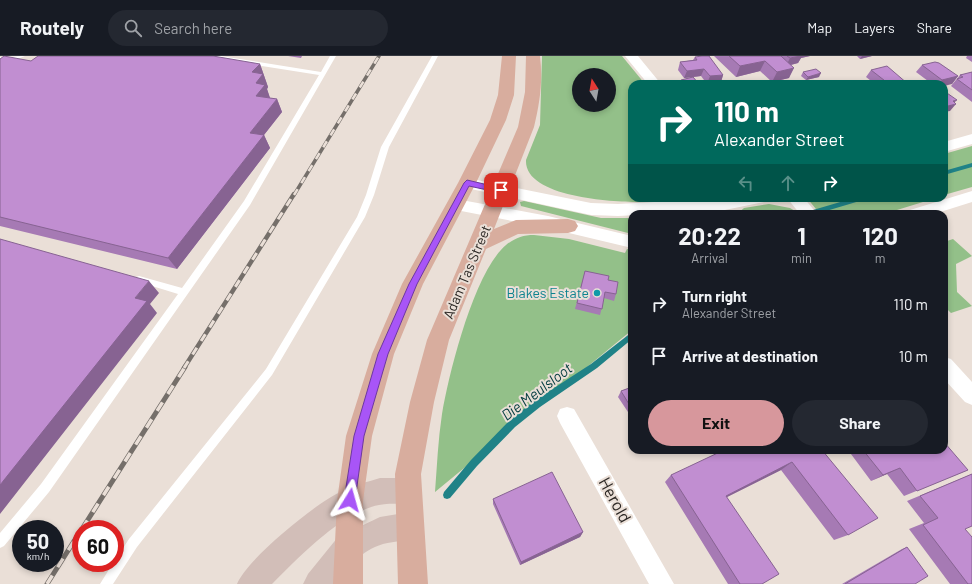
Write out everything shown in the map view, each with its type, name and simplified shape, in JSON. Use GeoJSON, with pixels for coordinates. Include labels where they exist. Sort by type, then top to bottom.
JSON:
{"type":"FeatureCollection","features":[{"type":"Feature","properties":{"kind":"main road"},"geometry":{"type":"LineString","coordinates":[[348,584],[350,500],[359,436],[383,354],[413,284],[467,183],[498,120],[506,95],[510,73],[510,56]]}},
{"type":"Feature","properties":{"kind":"main road","name":"Adam Tas Street"},"geometry":{"type":"LineString","coordinates":[[413,584],[408,474],[421,409],[438,340],[526,127],[533,99],[535,75],[533,56]]}},
{"type":"Feature","properties":{"kind":"main road"},"geometry":{"type":"LineString","coordinates":[[478,244],[516,227],[568,226]]}},
{"type":"Feature","properties":{"kind":"main road"},"geometry":{"type":"LineString","coordinates":[[252,584],[299,537],[350,500],[380,491],[409,491]]}},
{"type":"Feature","properties":{"kind":"main road"},"geometry":{"type":"LineString","coordinates":[[318,584],[348,547],[380,531],[410,526]]}},
{"type":"Feature","properties":{"kind":"street"},"geometry":{"type":"LineString","coordinates":[[631,56],[652,80]]}},
{"type":"Feature","properties":{"kind":"street"},"geometry":{"type":"LineString","coordinates":[[948,146],[972,139]]}},
{"type":"Feature","properties":{"kind":"street"},"geometry":{"type":"LineString","coordinates":[[467,183],[591,209],[722,209],[744,202]]}},
{"type":"Feature","properties":{"kind":"street"},"geometry":{"type":"LineString","coordinates":[[928,210],[972,196]]}},
{"type":"Feature","properties":{"kind":"street"},"geometry":{"type":"LineString","coordinates":[[798,202],[806,210]]}},
{"type":"Feature","properties":{"kind":"street"},"geometry":{"type":"LineString","coordinates":[[456,204],[568,226],[628,241]]}},
{"type":"Feature","properties":{"kind":"street"},"geometry":{"type":"LineString","coordinates":[[948,369],[972,396]]}},
{"type":"Feature","properties":{"kind":"street","name":"Herold"},"geometry":{"type":"LineString","coordinates":[[567,416],[662,584]]}},
{"type":"Feature","properties":{"kind":"lane"},"geometry":{"type":"LineString","coordinates":[[0,59],[12,59],[22,56]]}},
{"type":"Feature","properties":{"kind":"lane"},"geometry":{"type":"LineString","coordinates":[[210,56],[322,74]]}},
{"type":"Feature","properties":{"kind":"lane"},"geometry":{"type":"LineString","coordinates":[[0,542],[45,488],[247,203],[333,56]]}},
{"type":"Feature","properties":{"kind":"lane"},"geometry":{"type":"LineString","coordinates":[[106,584],[138,537],[269,372],[361,217],[370,195],[385,147],[435,56]]}},
{"type":"Feature","properties":{"kind":"lane"},"geometry":{"type":"LineString","coordinates":[[134,277],[185,292]]}},
{"type":"Feature","properties":{"kind":"green space"},"geometry":{"type":"Polygon","coordinates":[[[542,56],[622,56],[642,80],[628,80],[628,202],[609,201],[572,195],[554,190],[539,182],[529,172],[526,160],[540,125],[542,56]]]}},
{"type":"Feature","properties":{"kind":"green space"},"geometry":{"type":"Polygon","coordinates":[[[972,146],[972,187],[948,194],[948,153],[972,146]]]}},
{"type":"Feature","properties":{"kind":"green space"},"geometry":{"type":"Polygon","coordinates":[[[524,201],[601,218],[628,218],[628,233],[521,206],[520,202],[524,201]]]}},
{"type":"Feature","properties":{"kind":"green space"},"geometry":{"type":"Polygon","coordinates":[[[810,202],[923,202],[897,210],[817,210],[810,202]]]}},
{"type":"Feature","properties":{"kind":"green space"},"geometry":{"type":"Polygon","coordinates":[[[769,204],[793,210],[742,210],[744,208],[769,204]]]}},
{"type":"Feature","properties":{"kind":"green space"},"geometry":{"type":"Polygon","coordinates":[[[534,235],[569,239],[625,253],[628,249],[628,333],[435,492],[445,396],[465,324],[483,277],[494,258],[513,240],[534,235]]]}},
{"type":"Feature","properties":{"kind":"green space"},"geometry":{"type":"Polygon","coordinates":[[[953,239],[972,256],[956,264],[957,292],[972,306],[951,313],[948,310],[948,241],[953,239]]]}},
{"type":"Feature","properties":{"kind":"building"},"geometry":{"type":"Polygon","coordinates":[[[4,56],[31,61],[38,56],[213,56],[260,64],[252,72],[263,74],[256,83],[265,85],[256,96],[277,99],[250,133],[264,135],[168,258],[0,217],[0,59],[4,56]]]}},
{"type":"Feature","properties":{"kind":"building"},"geometry":{"type":"Polygon","coordinates":[[[709,56],[723,75],[710,76],[704,69],[687,71],[680,62],[697,60],[695,57],[709,56]]]}},
{"type":"Feature","properties":{"kind":"building"},"geometry":{"type":"Polygon","coordinates":[[[729,56],[781,56],[794,68],[777,72],[765,61],[740,66],[729,56]]]}},
{"type":"Feature","properties":{"kind":"building"},"geometry":{"type":"Polygon","coordinates":[[[787,56],[801,56],[790,58],[787,56]]]}},
{"type":"Feature","properties":{"kind":"building"},"geometry":{"type":"Polygon","coordinates":[[[935,62],[939,63],[958,76],[942,80],[922,65],[935,62]]]}},
{"type":"Feature","properties":{"kind":"building"},"geometry":{"type":"Polygon","coordinates":[[[887,66],[903,80],[884,80],[871,70],[887,66]]]}},
{"type":"Feature","properties":{"kind":"building"},"geometry":{"type":"Polygon","coordinates":[[[816,69],[821,73],[808,77],[803,72],[816,69]]]}},
{"type":"Feature","properties":{"kind":"building"},"geometry":{"type":"Polygon","coordinates":[[[972,72],[972,90],[957,79],[963,77],[960,75],[972,72]]]}},
{"type":"Feature","properties":{"kind":"building"},"geometry":{"type":"Polygon","coordinates":[[[693,77],[696,80],[681,80],[693,77]]]}},
{"type":"Feature","properties":{"kind":"building"},"geometry":{"type":"Polygon","coordinates":[[[948,94],[957,100],[953,101],[956,104],[948,106],[948,94]]]}},
{"type":"Feature","properties":{"kind":"building"},"geometry":{"type":"Polygon","coordinates":[[[0,239],[149,281],[135,298],[147,301],[0,485],[0,239]]]}},
{"type":"Feature","properties":{"kind":"building","name":"Blakes Estate"},"geometry":{"type":"Polygon","coordinates":[[[585,271],[609,276],[608,280],[618,282],[616,294],[605,292],[602,309],[577,303],[585,271]]]}},
{"type":"Feature","properties":{"kind":"building"},"geometry":{"type":"Polygon","coordinates":[[[628,388],[628,402],[621,391],[628,388]]]}},
{"type":"Feature","properties":{"kind":"building"},"geometry":{"type":"Polygon","coordinates":[[[948,447],[968,470],[917,491],[900,468],[883,475],[866,454],[948,454],[948,447]]]}},
{"type":"Feature","properties":{"kind":"building"},"geometry":{"type":"Polygon","coordinates":[[[716,454],[825,454],[878,518],[848,535],[792,462],[726,496],[779,574],[762,584],[740,584],[671,475],[716,454]]]}},
{"type":"Feature","properties":{"kind":"building"},"geometry":{"type":"Polygon","coordinates":[[[552,472],[583,532],[521,562],[493,499],[552,472]]]}},
{"type":"Feature","properties":{"kind":"building"},"geometry":{"type":"Polygon","coordinates":[[[972,474],[972,526],[965,529],[972,537],[972,584],[968,584],[923,525],[938,518],[920,496],[972,474]]]}},
{"type":"Feature","properties":{"kind":"building"},"geometry":{"type":"Polygon","coordinates":[[[907,547],[928,576],[915,584],[845,584],[907,547]]]}},
{"type":"Feature","properties":{"kind":"waterway","name":"Die Meulsloot"},"geometry":{"type":"LineString","coordinates":[[948,172],[972,165]]}},
{"type":"Feature","properties":{"kind":"waterway","name":"Die Meulsloot"},"geometry":{"type":"LineString","coordinates":[[822,210],[848,202]]}},
{"type":"Feature","properties":{"kind":"waterway","name":"Die Meulsloot"},"geometry":{"type":"LineString","coordinates":[[447,495],[474,463],[512,424],[537,404],[594,366],[628,338]]}},
{"type":"Feature","properties":{"kind":"railway"},"geometry":{"type":"LineString","coordinates":[[294,195],[379,56]]}},
{"type":"Feature","properties":{"kind":"railway"},"geometry":{"type":"LineString","coordinates":[[184,368],[294,194]]}},
{"type":"Feature","properties":{"kind":"railway"},"geometry":{"type":"LineString","coordinates":[[88,520],[185,367]]}},
{"type":"Feature","properties":{"kind":"railway"},"geometry":{"type":"LineString","coordinates":[[47,584],[72,544]]}},
{"type":"Feature","properties":{"kind":"place","name":"Blakes Estate"},"geometry":{"type":"Point","coordinates":[597,293]}},
{"type":"Feature","properties":{"kind":"route"},"geometry":{"type":"LineString","coordinates":[[350,500],[359,436],[383,354],[413,284],[467,183],[501,190]]}}]}
